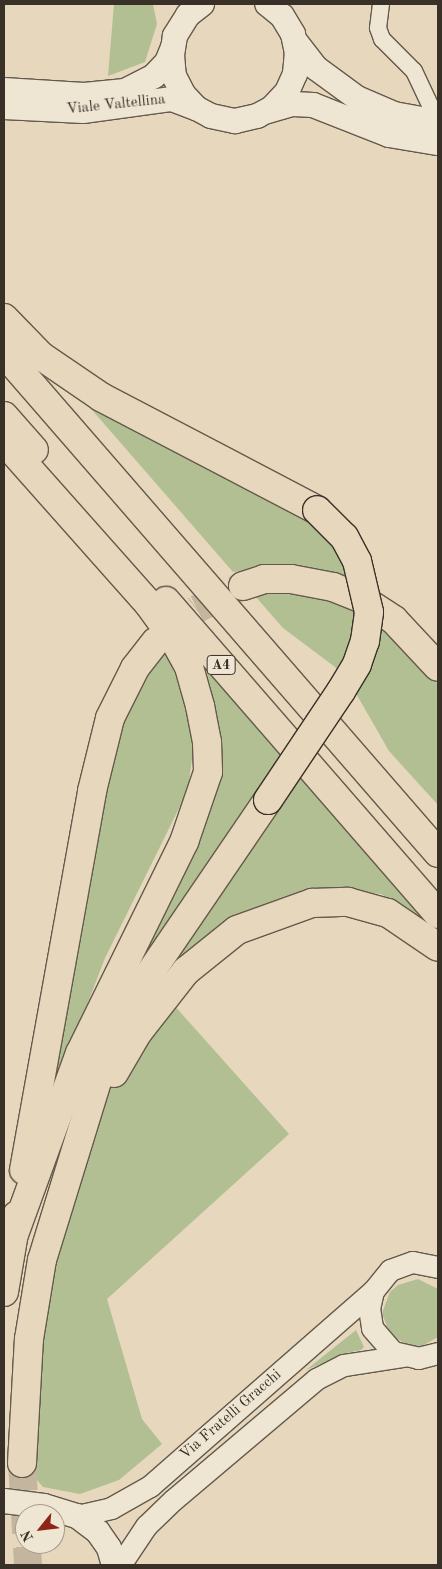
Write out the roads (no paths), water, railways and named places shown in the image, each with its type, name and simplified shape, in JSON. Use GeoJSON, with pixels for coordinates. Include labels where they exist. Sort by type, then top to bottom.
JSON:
{"type":"FeatureCollection","features":[{"type":"Feature","properties":{"kind":"highway"},"geometry":{"type":"LineString","coordinates":[[4,318],[41,356],[101,397],[317,510],[344,537],[357,561],[369,612],[365,641],[358,664],[341,692],[135,995],[107,1049],[42,1260],[29,1340],[22,1464]]}},
{"type":"Feature","properties":{"kind":"highway","name":"A4"},"geometry":{"type":"LineString","coordinates":[[4,353],[438,853]]}},
{"type":"Feature","properties":{"kind":"highway","name":"A4"},"geometry":{"type":"LineString","coordinates":[[4,416],[438,914]]}},
{"type":"Feature","properties":{"kind":"highway"},"geometry":{"type":"LineString","coordinates":[[4,441],[148,603],[172,636],[189,667],[200,706],[207,742],[208,772],[184,842],[80,1053],[14,1234]]}},
{"type":"Feature","properties":{"kind":"highway"},"geometry":{"type":"LineString","coordinates":[[242,586],[264,579],[291,579],[333,587],[362,599],[394,620],[438,667]]}},
{"type":"Feature","properties":{"kind":"highway"},"geometry":{"type":"LineString","coordinates":[[4,1292],[92,792],[110,718],[135,668],[154,642]]}},
{"type":"Feature","properties":{"kind":"highway"},"geometry":{"type":"LineString","coordinates":[[86,1121],[138,1032],[186,970],[237,930],[312,902],[348,902],[388,913],[438,947]]}},
{"type":"Feature","properties":{"kind":"main road"},"geometry":{"type":"LineString","coordinates":[[177,4],[179,19],[174,41],[172,65],[177,83],[196,108]]}},
{"type":"Feature","properties":{"kind":"main road","name":"Viale Valtellina"},"geometry":{"type":"LineString","coordinates":[[4,90],[84,95],[125,91],[154,76],[166,62],[187,16],[202,4]]}},
{"type":"Feature","properties":{"kind":"main road"},"geometry":{"type":"LineString","coordinates":[[267,4],[284,19],[303,54],[316,68],[357,98],[394,114],[438,122]]}},
{"type":"Feature","properties":{"kind":"main road"},"geometry":{"type":"LineString","coordinates":[[264,113],[280,101],[293,81],[298,58],[294,37]]}},
{"type":"Feature","properties":{"kind":"main road","name":"Viale Valtellina"},"geometry":{"type":"LineString","coordinates":[[4,107],[83,111],[172,99],[211,116],[230,120],[264,113],[284,105],[308,104],[333,110],[389,135],[438,143]]}},
{"type":"Feature","properties":{"kind":"main road"},"geometry":{"type":"LineString","coordinates":[[4,1501],[44,1506],[76,1516],[98,1532],[109,1548],[114,1565]]}},
{"type":"Feature","properties":{"kind":"street"},"geometry":{"type":"LineString","coordinates":[[381,4],[378,28],[382,39],[414,71],[438,122]]}},
{"type":"Feature","properties":{"kind":"street","name":"Via Fratelli Gracchi"},"geometry":{"type":"LineString","coordinates":[[76,1516],[111,1508],[150,1486],[373,1291],[382,1276],[401,1264],[419,1262],[438,1267]]}},
{"type":"Feature","properties":{"kind":"street"},"geometry":{"type":"LineString","coordinates":[[373,1291],[369,1308],[372,1328],[384,1346],[403,1356]]}},
{"type":"Feature","properties":{"kind":"street","name":"Via Fratelli Gracchi"},"geometry":{"type":"LineString","coordinates":[[120,1565],[146,1526],[173,1500],[316,1379],[344,1364],[403,1356],[418,1358],[437,1355]]}},
{"type":"Feature","properties":{"kind":"tunnel"},"geometry":{"type":"LineString","coordinates":[[163,635],[197,609],[239,588]]}},
{"type":"Feature","properties":{"kind":"tunnel"},"geometry":{"type":"LineString","coordinates":[[22,1463],[28,1565]]}}]}
